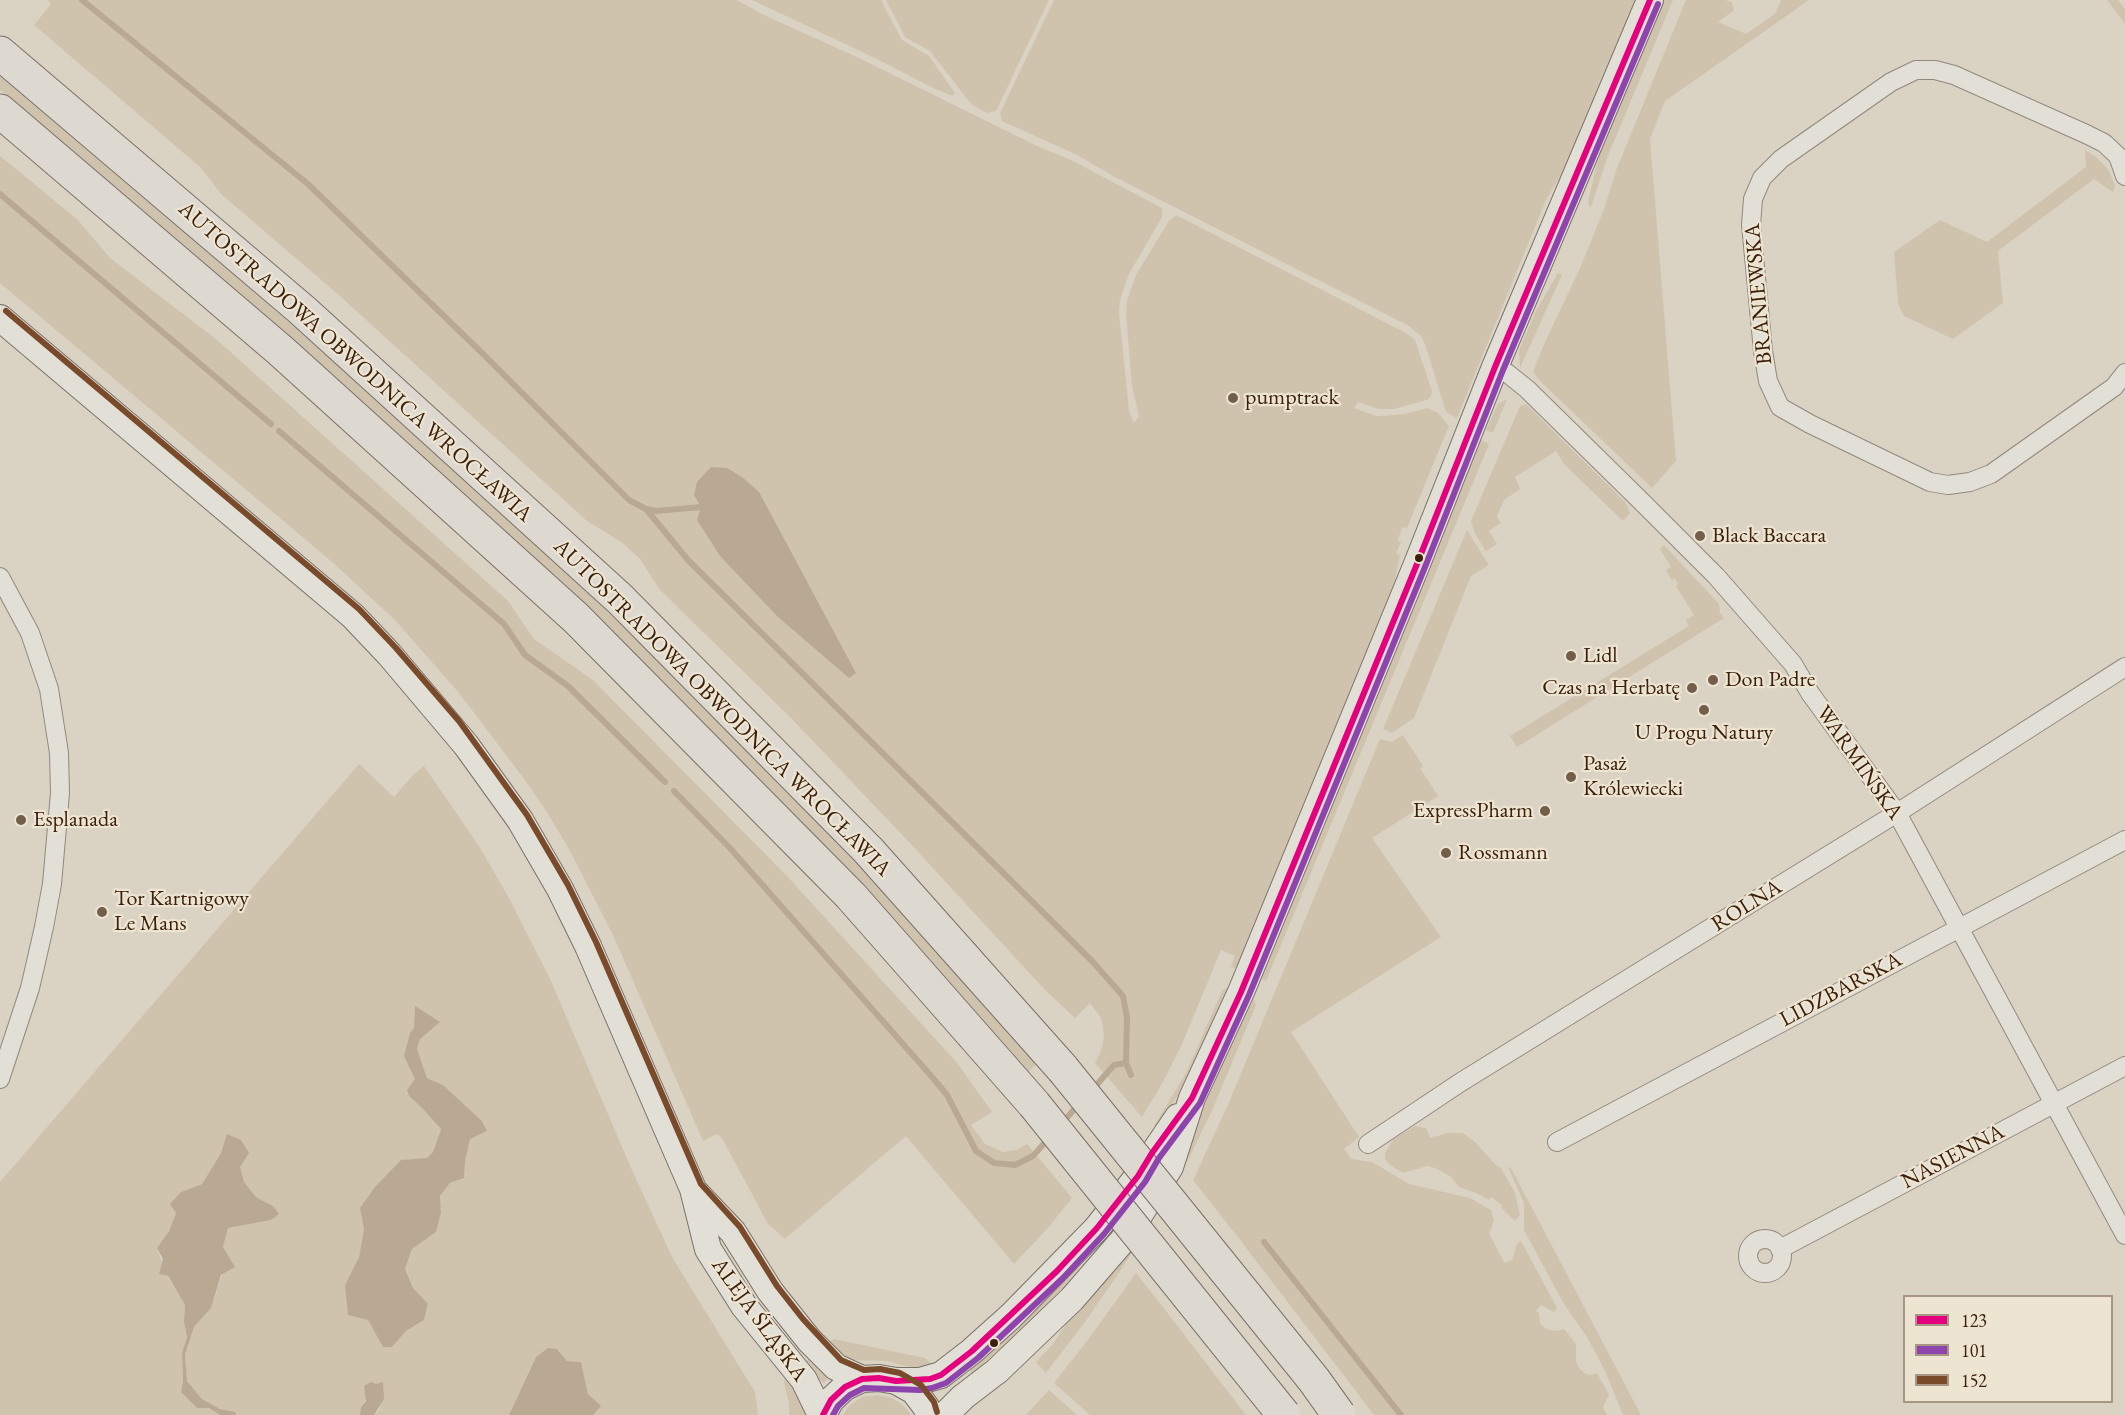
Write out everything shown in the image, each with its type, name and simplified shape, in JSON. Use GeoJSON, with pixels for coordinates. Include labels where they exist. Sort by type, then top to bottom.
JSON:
{"type":"FeatureCollection","features":[{"type":"Feature","properties":{"kind":"highway","name":"AUTOSTRADOWA OBWODNICA WROCŁAWIA"},"geometry":{"type":"LineString","coordinates":[[0,53],[302,310],[620,599],[868,850],[1063,1069],[1339,1415]]}},
{"type":"Feature","properties":{"kind":"highway","name":"AUTOSTRADOWA OBWODNICA WROCŁAWIA"},"geometry":{"type":"LineString","coordinates":[[0,111],[281,351],[576,618],[851,896],[1034,1104],[1284,1415]]}},
{"type":"Feature","properties":{"kind":"street"},"geometry":{"type":"LineString","coordinates":[[945,1415],[963,1397],[997,1371],[1072,1299],[1124,1239],[1170,1167],[1192,1098],[1241,992],[1413,575],[1495,367],[1650,0]]}},
{"type":"Feature","properties":{"kind":"street","name":"BRANIEWSKA"},"geometry":{"type":"LineString","coordinates":[[2125,176],[2122,153],[2104,143],[1954,75],[1935,70],[1916,70],[1891,82],[1781,159],[1762,178],[1753,199],[1751,225],[1762,351],[1768,381],[1780,408],[1930,482],[1948,485],[1970,482],[1991,474],[2114,387],[2125,373]]}},
{"type":"Feature","properties":{"kind":"street","name":"ALEJA ŚLĄSKA"},"geometry":{"type":"LineString","coordinates":[[0,318],[353,616],[452,727],[520,820],[560,889],[588,946],[693,1189],[708,1249],[744,1306],[804,1380],[822,1415]]}},
{"type":"Feature","properties":{"kind":"street","name":"WARMIŃSKA"},"geometry":{"type":"LineString","coordinates":[[1495,367],[1507,373],[1527,389],[1732,594],[1793,664],[1810,693],[1897,813],[2125,1235]]}},
{"type":"Feature","properties":{"kind":"street"},"geometry":{"type":"LineString","coordinates":[[0,577],[26,625],[49,689],[59,753],[60,793],[52,884],[44,927],[30,988],[0,1079]]}},
{"type":"Feature","properties":{"kind":"street","name":"ROLNA"},"geometry":{"type":"LineString","coordinates":[[1368,1144],[1461,1082],[1897,813],[2125,667]]}},
{"type":"Feature","properties":{"kind":"street","name":"LIDZBARSKA"},"geometry":{"type":"LineString","coordinates":[[1557,1142],[2125,840]]}},
{"type":"Feature","properties":{"kind":"street","name":"NASIENNA"},"geometry":{"type":"LineString","coordinates":[[1780,1249],[2125,1066]]}},
{"type":"Feature","properties":{"kind":"street"},"geometry":{"type":"LineString","coordinates":[[822,1415],[831,1400],[845,1387],[862,1379],[920,1381],[941,1375],[972,1352],[1011,1316],[1097,1228],[1138,1176],[1192,1098]]}},
{"type":"Feature","properties":{"kind":"street","name":"ALEJA ŚLĄSKA"},"geometry":{"type":"LineString","coordinates":[[693,1189],[733,1232],[770,1291],[809,1340],[836,1367],[862,1379]]}},
{"type":"Feature","properties":{"kind":"street"},"geometry":{"type":"LineString","coordinates":[[896,1381],[914,1391],[929,1415]]}},
{"type":"Feature","properties":{"kind":"shaded area"},"geometry":{"type":"Polygon","coordinates":[[[48,0],[737,0],[1037,146],[1071,160],[1162,208],[1162,217],[1129,274],[1120,300],[1119,313],[1129,411],[1134,423],[1139,416],[1132,386],[1127,301],[1136,275],[1169,221],[1176,215],[1406,333],[1415,340],[1432,391],[1431,397],[1394,409],[1379,409],[1358,402],[1354,408],[1376,416],[1383,416],[1405,414],[1427,408],[1438,413],[1449,426],[1407,528],[1402,527],[1398,540],[1401,542],[1396,553],[1400,555],[1392,594],[1237,969],[1231,967],[1235,956],[1221,950],[1182,1044],[1142,1117],[1095,1063],[1104,1037],[1101,1018],[1090,1003],[1075,1018],[1044,989],[791,718],[660,590],[640,559],[623,543],[587,521],[340,296],[222,195],[200,167],[34,25],[51,4],[48,0]]]}},
{"type":"Feature","properties":{"kind":"shaded area"},"geometry":{"type":"Polygon","coordinates":[[[752,0],[881,0],[902,40],[929,56],[955,93],[952,96],[929,86],[752,0]]]}},
{"type":"Feature","properties":{"kind":"shaded area"},"geometry":{"type":"Polygon","coordinates":[[[886,0],[1049,0],[996,111],[987,113],[972,105],[930,51],[905,37],[886,0]]]}},
{"type":"Feature","properties":{"kind":"shaded area"},"geometry":{"type":"Polygon","coordinates":[[[1054,0],[1639,0],[1584,135],[1546,200],[1457,418],[1446,412],[1426,347],[1421,336],[1409,326],[1115,177],[1077,155],[1002,121],[1000,113],[1054,0]]]}},
{"type":"Feature","properties":{"kind":"shaded area"},"geometry":{"type":"Polygon","coordinates":[[[1662,0],[1673,0],[1607,158],[1591,207],[1588,202],[1598,159],[1662,0]]]}},
{"type":"Feature","properties":{"kind":"shaded area"},"geometry":{"type":"Polygon","coordinates":[[[1686,0],[1731,2],[1733,11],[1718,22],[1746,34],[1775,14],[1781,0],[1809,0],[1665,101],[1650,139],[1676,461],[1652,488],[1538,379],[1533,371],[1581,266],[1604,209],[1617,168],[1686,0]]]}},
{"type":"Feature","properties":{"kind":"shaded area"},"geometry":{"type":"Polygon","coordinates":[[[2107,0],[2118,0],[2125,9],[2125,24],[2107,0]]]}},
{"type":"Feature","properties":{"kind":"shaded area"},"geometry":{"type":"Polygon","coordinates":[[[0,72],[328,356],[565,571],[786,788],[879,886],[1038,1063],[1027,1073],[59,141],[0,90],[0,72]]]}},
{"type":"Feature","properties":{"kind":"shaded area"},"geometry":{"type":"Polygon","coordinates":[[[2085,150],[2108,169],[2115,186],[2113,192],[2094,179],[1998,251],[2003,303],[1953,339],[1904,316],[1898,304],[1894,252],[1940,220],[1987,242],[2086,167],[2085,150]]]}},
{"type":"Feature","properties":{"kind":"shaded area"},"geometry":{"type":"Polygon","coordinates":[[[0,156],[77,219],[110,258],[216,339],[508,601],[534,639],[593,680],[787,876],[958,1064],[992,1112],[971,1125],[985,1144],[1003,1152],[1016,1150],[1027,1144],[1072,1198],[1014,1264],[906,1136],[785,1239],[768,1224],[722,1138],[717,1134],[703,1141],[613,935],[570,851],[522,776],[459,693],[395,620],[331,561],[0,283],[0,156]]]}},
{"type":"Feature","properties":{"kind":"shaded area"},"geometry":{"type":"Polygon","coordinates":[[[1558,273],[1562,275],[1520,368],[1519,350],[1536,311],[1558,273]]]}},
{"type":"Feature","properties":{"kind":"shaded area"},"geometry":{"type":"Polygon","coordinates":[[[1507,399],[1493,433],[1486,430],[1498,404],[1507,399]]]}},
{"type":"Feature","properties":{"kind":"shaded area"},"geometry":{"type":"Polygon","coordinates":[[[1526,404],[1625,502],[1630,513],[1623,521],[1564,464],[1556,451],[1515,477],[1520,489],[1504,500],[1497,516],[1501,523],[1489,531],[1497,544],[1486,551],[1475,534],[1471,521],[1520,406],[1526,404]]]}},
{"type":"Feature","properties":{"kind":"shaded area"},"geometry":{"type":"Polygon","coordinates":[[[1481,440],[1489,444],[1266,981],[1259,978],[1481,440]]]}},
{"type":"Feature","properties":{"kind":"shaded area"},"geometry":{"type":"Polygon","coordinates":[[[711,467],[727,468],[759,492],[856,673],[849,678],[778,617],[720,556],[697,520],[701,507],[694,495],[697,482],[711,467]]]}},
{"type":"Feature","properties":{"kind":"shaded area"},"geometry":{"type":"Polygon","coordinates":[[[1467,530],[1489,565],[1471,576],[1414,718],[1392,733],[1383,729],[1467,530]]]}},
{"type":"Feature","properties":{"kind":"shaded area"},"geometry":{"type":"Polygon","coordinates":[[[1664,545],[1719,604],[1720,613],[1724,618],[1517,747],[1510,736],[1689,626],[1686,620],[1694,615],[1676,586],[1678,584],[1675,578],[1672,580],[1666,570],[1671,567],[1660,549],[1664,545]]]}},
{"type":"Feature","properties":{"kind":"shaded area"},"geometry":{"type":"Polygon","coordinates":[[[1403,735],[1423,766],[1420,768],[1438,796],[1372,838],[1441,937],[1291,1032],[1359,1137],[1344,1149],[1351,1159],[1372,1162],[1409,1184],[1470,1198],[1491,1210],[1494,1221],[1489,1234],[1505,1263],[1512,1260],[1517,1244],[1521,1241],[1557,1308],[1554,1312],[1541,1305],[1536,1311],[1539,1313],[1540,1323],[1546,1329],[1555,1331],[1564,1329],[1576,1344],[1576,1362],[1580,1369],[1586,1374],[1597,1373],[1609,1395],[1603,1407],[1607,1415],[1374,1415],[1193,1180],[1227,1107],[1380,739],[1392,742],[1403,735]]]}},
{"type":"Feature","properties":{"kind":"shaded area"},"geometry":{"type":"Polygon","coordinates":[[[359,764],[394,797],[424,766],[479,846],[509,898],[551,981],[672,1257],[755,1392],[758,1415],[593,1415],[600,1406],[588,1394],[581,1362],[567,1361],[558,1350],[536,1357],[509,1415],[374,1415],[380,1409],[383,1383],[376,1384],[361,1407],[360,1415],[236,1415],[234,1412],[220,1409],[202,1399],[187,1381],[185,1355],[194,1327],[211,1308],[222,1275],[223,1247],[228,1228],[270,1220],[273,1206],[256,1197],[244,1182],[227,1135],[221,1153],[202,1184],[181,1192],[169,1231],[157,1248],[167,1276],[185,1305],[184,1321],[187,1337],[182,1353],[181,1392],[220,1415],[0,1415],[0,1182],[359,764]],[[416,1007],[415,1079],[409,1096],[441,1129],[433,1152],[427,1159],[401,1160],[364,1229],[359,1257],[345,1285],[383,1346],[392,1347],[406,1331],[424,1320],[428,1305],[413,1288],[405,1269],[412,1249],[436,1232],[441,1213],[440,1196],[450,1183],[464,1178],[470,1139],[471,1111],[443,1085],[427,1078],[417,1049],[420,1039],[416,1007]]]}},
{"type":"Feature","properties":{"kind":"shaded area"},"geometry":{"type":"Polygon","coordinates":[[[1229,988],[1208,1036],[1178,1095],[1157,1127],[1154,1126],[1186,1073],[1222,991],[1229,988]]]}},
{"type":"Feature","properties":{"kind":"shaded area"},"geometry":{"type":"Polygon","coordinates":[[[1251,996],[1256,1005],[1211,1113],[1183,1170],[1123,1267],[1046,1373],[1036,1362],[1053,1344],[1194,1130],[1251,996]]]}},
{"type":"Feature","properties":{"kind":"shaded area"},"geometry":{"type":"Polygon","coordinates":[[[415,1006],[440,1022],[420,1039],[417,1049],[427,1078],[443,1085],[482,1121],[487,1131],[470,1139],[464,1178],[450,1183],[440,1196],[441,1213],[436,1232],[412,1249],[405,1269],[413,1288],[428,1304],[424,1320],[406,1331],[392,1347],[383,1347],[368,1320],[348,1315],[345,1285],[359,1257],[364,1229],[360,1208],[375,1187],[401,1160],[427,1158],[433,1152],[441,1129],[409,1096],[407,1090],[415,1079],[404,1056],[410,1033],[414,1028],[415,1006]]]}},
{"type":"Feature","properties":{"kind":"shaded area"},"geometry":{"type":"Polygon","coordinates":[[[1415,1126],[1426,1128],[1430,1138],[1448,1133],[1463,1133],[1475,1142],[1501,1168],[1515,1193],[1520,1215],[1517,1219],[1514,1220],[1501,1207],[1502,1205],[1491,1197],[1490,1200],[1459,1187],[1450,1176],[1435,1168],[1427,1166],[1403,1173],[1390,1165],[1385,1159],[1385,1154],[1393,1139],[1415,1126]]]}},
{"type":"Feature","properties":{"kind":"shaded area"},"geometry":{"type":"Polygon","coordinates":[[[227,1134],[241,1140],[249,1153],[240,1167],[244,1182],[256,1197],[273,1206],[279,1214],[271,1220],[228,1228],[223,1247],[235,1267],[221,1275],[211,1308],[194,1327],[185,1355],[187,1381],[202,1399],[220,1409],[235,1412],[236,1415],[220,1415],[209,1408],[197,1408],[181,1392],[182,1353],[187,1337],[184,1322],[185,1305],[168,1276],[159,1274],[163,1259],[157,1248],[169,1231],[176,1213],[170,1204],[181,1192],[202,1184],[221,1153],[227,1134]]]}},
{"type":"Feature","properties":{"kind":"shaded area"},"geometry":{"type":"Polygon","coordinates":[[[1508,1167],[1511,1168],[1641,1415],[1623,1415],[1605,1371],[1587,1337],[1564,1304],[1524,1230],[1524,1203],[1508,1167]]]}},
{"type":"Feature","properties":{"kind":"shaded area"},"geometry":{"type":"Polygon","coordinates":[[[1105,1235],[1059,1292],[1031,1321],[972,1374],[969,1369],[1105,1235]]]}},
{"type":"Feature","properties":{"kind":"shaded area"},"geometry":{"type":"Polygon","coordinates":[[[1136,1273],[1246,1415],[1090,1415],[1054,1383],[1136,1273]]]}},
{"type":"Feature","properties":{"kind":"shaded area"},"geometry":{"type":"Polygon","coordinates":[[[834,1339],[925,1358],[933,1365],[916,1369],[887,1361],[850,1360],[827,1343],[834,1339]]]}},
{"type":"Feature","properties":{"kind":"shaded area"},"geometry":{"type":"Polygon","coordinates":[[[548,1348],[557,1349],[567,1361],[581,1362],[588,1394],[601,1406],[593,1415],[509,1415],[536,1357],[548,1348]]]}},
{"type":"Feature","properties":{"kind":"shaded area"},"geometry":{"type":"Polygon","coordinates":[[[809,1359],[828,1379],[823,1383],[804,1363],[809,1359]]]}},
{"type":"Feature","properties":{"kind":"shaded area"},"geometry":{"type":"Polygon","coordinates":[[[785,1378],[793,1386],[805,1415],[789,1415],[785,1378]]]}},
{"type":"Feature","properties":{"kind":"shaded area"},"geometry":{"type":"Polygon","coordinates":[[[371,1382],[376,1384],[383,1382],[384,1399],[374,1415],[360,1415],[361,1407],[366,1401],[364,1386],[371,1382]]]}},
{"type":"Feature","properties":{"kind":"shaded area"},"geometry":{"type":"Polygon","coordinates":[[[1049,1390],[1077,1415],[1026,1415],[1049,1390]]]}},
{"type":"Feature","properties":{"kind":"shaded area"},"geometry":{"type":"Polygon","coordinates":[[[878,1395],[892,1398],[904,1406],[911,1415],[843,1415],[849,1406],[862,1397],[878,1395]]]}},
{"type":"Feature","properties":{"kind":"waterway"},"geometry":{"type":"LineString","coordinates":[[82,0],[308,184],[629,500],[646,509],[688,560],[1092,961],[1123,996],[1127,1018],[1126,1063],[1131,1075]]}},
{"type":"Feature","properties":{"kind":"waterway"},"geometry":{"type":"LineString","coordinates":[[0,194],[271,424]]}},
{"type":"Feature","properties":{"kind":"waterway"},"geometry":{"type":"LineString","coordinates":[[279,431],[504,624],[525,655],[568,686],[665,782]]}},
{"type":"Feature","properties":{"kind":"waterway"},"geometry":{"type":"LineString","coordinates":[[646,509],[656,511],[701,507]]}},
{"type":"Feature","properties":{"kind":"waterway"},"geometry":{"type":"LineString","coordinates":[[674,791],[729,847],[933,1078],[947,1095],[976,1151],[994,1163],[1015,1165],[1033,1156],[1048,1139]]}},
{"type":"Feature","properties":{"kind":"waterway"},"geometry":{"type":"LineString","coordinates":[[1093,1089],[1114,1065],[1126,1063]]}},
{"type":"Feature","properties":{"kind":"waterway"},"geometry":{"type":"LineString","coordinates":[[1063,1122],[1078,1105]]}},
{"type":"Feature","properties":{"kind":"waterway"},"geometry":{"type":"LineString","coordinates":[[1264,1242],[1401,1415]]}},
{"type":"Feature","properties":{"kind":"transit line","name":"123"},"geometry":{"type":"LineString","coordinates":[[823,1415],[831,1400],[845,1387],[862,1379],[879,1378],[896,1381],[930,1379],[941,1375],[972,1351],[1057,1271],[1097,1228],[1138,1176],[1192,1098],[1241,992],[1417,564],[1495,367],[1650,0]]}},
{"type":"Feature","properties":{"kind":"transit line","name":"101"},"geometry":{"type":"LineString","coordinates":[[833,1415],[838,1406],[850,1395],[864,1388],[920,1390],[932,1388],[946,1383],[978,1358],[1063,1278],[1104,1234],[1145,1182],[1159,1158],[1200,1103],[1249,995],[1425,567],[1503,370],[1658,4]]}},
{"type":"Feature","properties":{"kind":"transit line","name":"152"},"geometry":{"type":"LineString","coordinates":[[6,311],[359,609],[459,721],[527,815],[568,885],[596,942],[701,1184],[740,1227],[777,1286],[803,1319],[841,1360],[864,1370],[880,1369],[900,1373],[921,1385],[934,1402],[937,1412]]}},
{"type":"Feature","properties":{"kind":"place","name":"pumptrack"},"geometry":{"type":"Point","coordinates":[1233,398]}},
{"type":"Feature","properties":{"kind":"place","name":"Black Baccara"},"geometry":{"type":"Point","coordinates":[1700,536]}},
{"type":"Feature","properties":{"kind":"place","name":"Lidl"},"geometry":{"type":"Point","coordinates":[1571,656]}},
{"type":"Feature","properties":{"kind":"place","name":"Don Padre"},"geometry":{"type":"Point","coordinates":[1713,680]}},
{"type":"Feature","properties":{"kind":"place","name":"Czas na Herbatę"},"geometry":{"type":"Point","coordinates":[1692,688]}},
{"type":"Feature","properties":{"kind":"place","name":"U Progu Natury"},"geometry":{"type":"Point","coordinates":[1704,710]}},
{"type":"Feature","properties":{"kind":"place","name":"Pasaż Królewiecki"},"geometry":{"type":"Point","coordinates":[1571,777]}},
{"type":"Feature","properties":{"kind":"place","name":"ExpressPharm"},"geometry":{"type":"Point","coordinates":[1545,811]}},
{"type":"Feature","properties":{"kind":"place","name":"Esplanada"},"geometry":{"type":"Point","coordinates":[21,820]}},
{"type":"Feature","properties":{"kind":"place","name":"Rossmann"},"geometry":{"type":"Point","coordinates":[1446,853]}},
{"type":"Feature","properties":{"kind":"place","name":"Tor Kartnigowy Le Mans"},"geometry":{"type":"Point","coordinates":[102,912]}}]}
